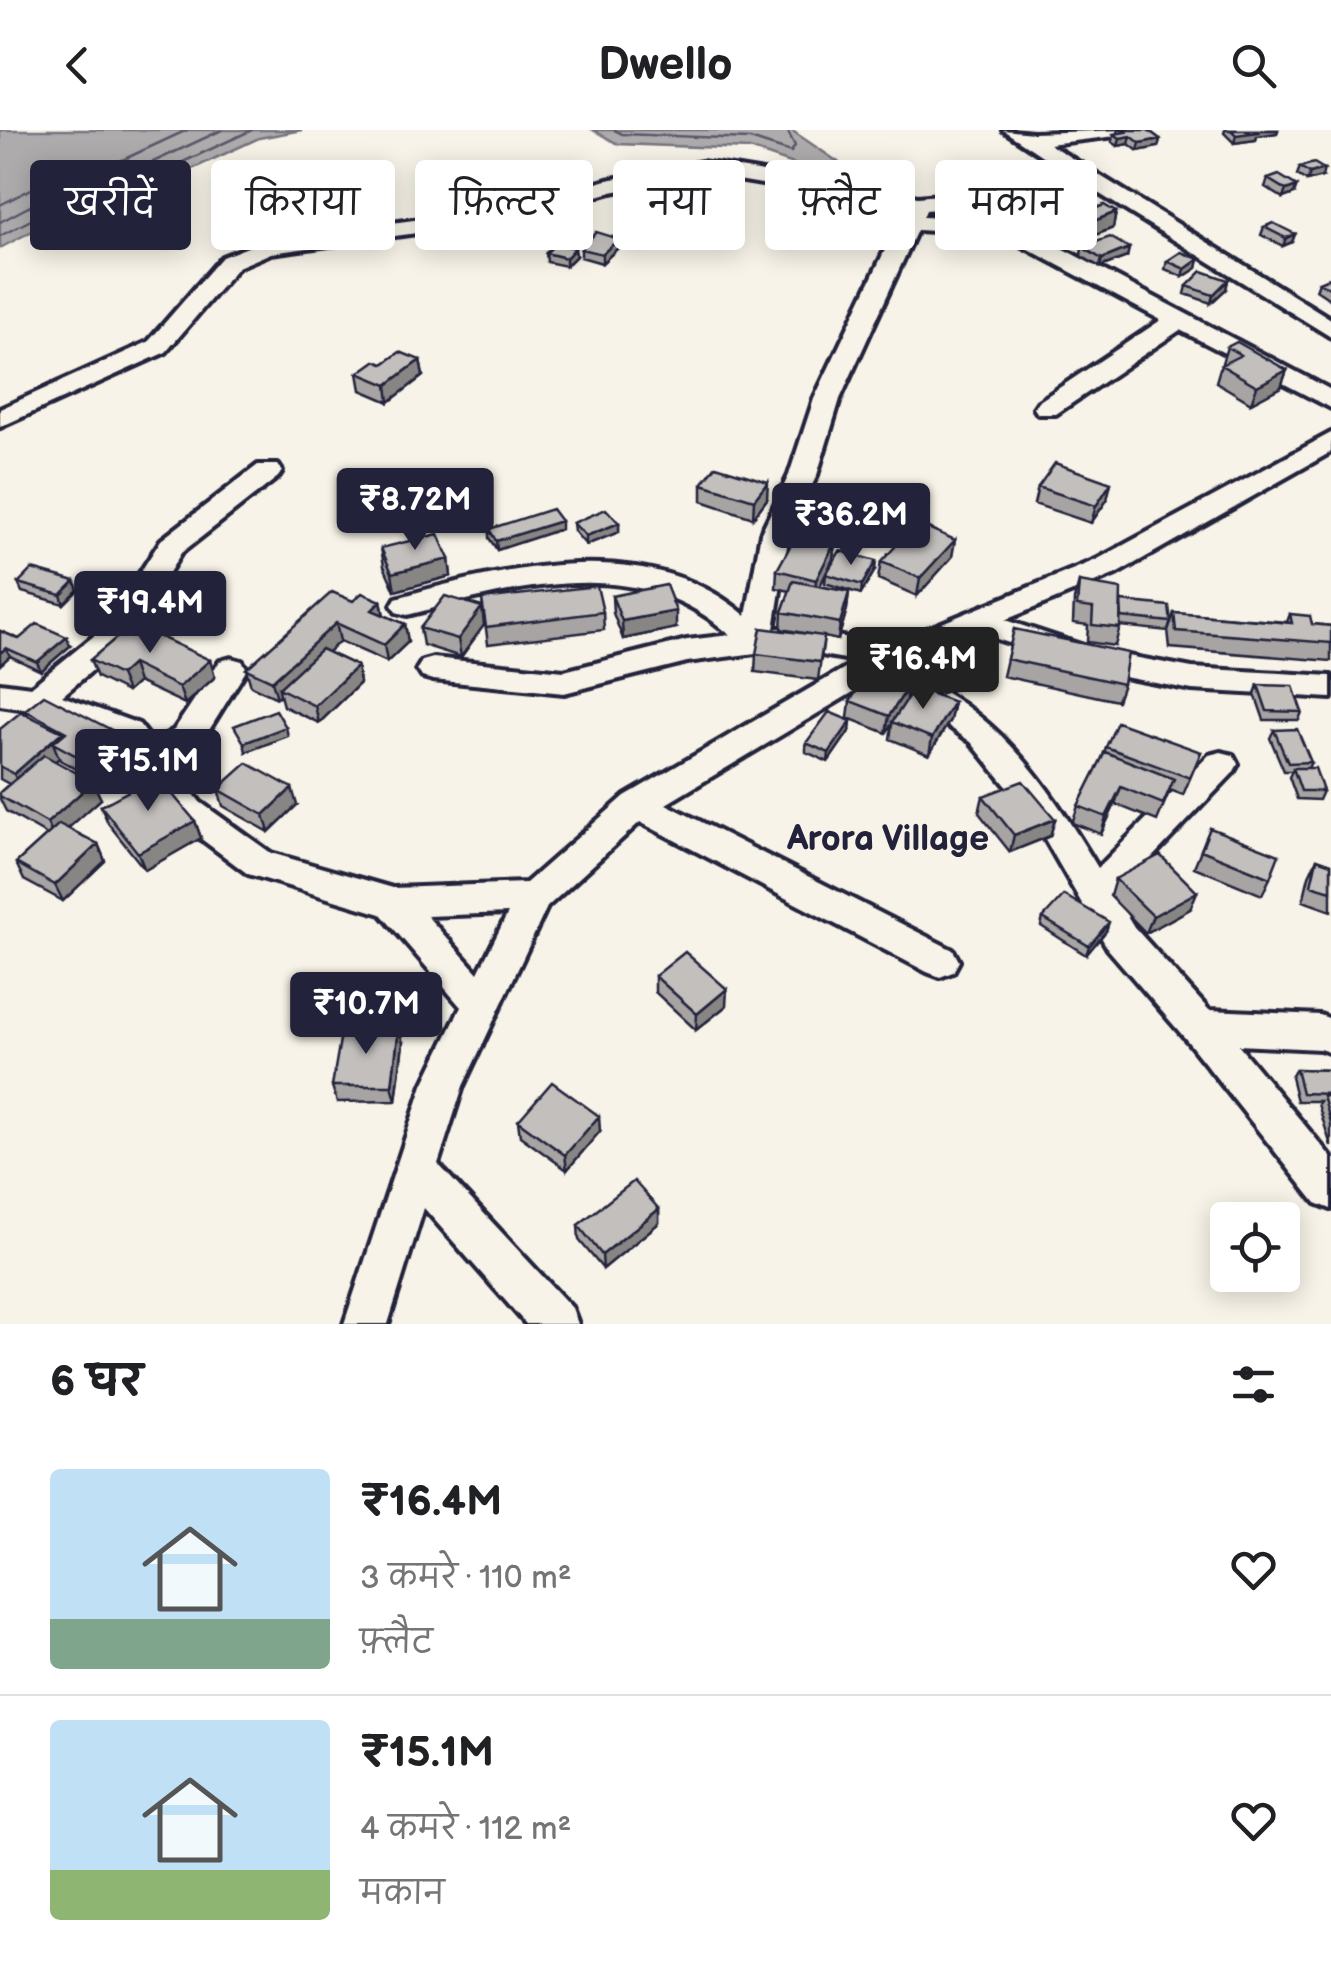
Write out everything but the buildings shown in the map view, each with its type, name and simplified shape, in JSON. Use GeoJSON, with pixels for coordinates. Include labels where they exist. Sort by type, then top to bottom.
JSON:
{"type":"FeatureCollection","features":[{"type":"Feature","properties":{"kind":"street"},"geometry":{"type":"LineString","coordinates":[[1021,135],[1116,130]]}},
{"type":"Feature","properties":{"kind":"street"},"geometry":{"type":"LineString","coordinates":[[1021,135],[1331,330]]}},
{"type":"Feature","properties":{"kind":"street"},"geometry":{"type":"LineString","coordinates":[[0,419],[157,347],[230,262],[266,247],[519,212],[608,186],[702,168],[765,181]]}},
{"type":"Feature","properties":{"kind":"street"},"geometry":{"type":"LineString","coordinates":[[915,213],[1100,186]]}},
{"type":"Feature","properties":{"kind":"street"},"geometry":{"type":"LineString","coordinates":[[915,213],[1005,230],[1331,400]]}},
{"type":"Feature","properties":{"kind":"street"},"geometry":{"type":"LineString","coordinates":[[757,642],[775,533],[803,476],[828,399],[897,250]]}},
{"type":"Feature","properties":{"kind":"street"},"geometry":{"type":"LineString","coordinates":[[1047,408],[1179,319]]}},
{"type":"Feature","properties":{"kind":"street"},"geometry":{"type":"LineString","coordinates":[[366,1324],[443,1085],[534,897],[636,805],[879,662],[1106,567],[1331,440]]}},
{"type":"Feature","properties":{"kind":"street"},"geometry":{"type":"LineString","coordinates":[[37,699],[117,634],[171,548],[268,471]]}},
{"type":"Feature","properties":{"kind":"street"},"geometry":{"type":"LineString","coordinates":[[407,605],[526,576],[605,572],[677,588],[714,604],[757,642]]}},
{"type":"Feature","properties":{"kind":"street"},"geometry":{"type":"LineString","coordinates":[[976,622],[1093,660],[1176,676],[1331,687]]}},
{"type":"Feature","properties":{"kind":"street"},"geometry":{"type":"LineString","coordinates":[[433,669],[564,682],[687,651],[786,638],[879,662],[982,734],[1046,811],[1121,938],[1199,1026],[1331,1189]]}},
{"type":"Feature","properties":{"kind":"street"},"geometry":{"type":"LineString","coordinates":[[150,759],[186,739],[230,670]]}},
{"type":"Feature","properties":{"kind":"street"},"geometry":{"type":"LineString","coordinates":[[0,694],[37,699],[127,732],[188,811],[260,864],[393,902],[534,897]]}},
{"type":"Feature","properties":{"kind":"street"},"geometry":{"type":"LineString","coordinates":[[1097,892],[1220,764]]}},
{"type":"Feature","properties":{"kind":"street"},"geometry":{"type":"LineString","coordinates":[[636,805],[940,961]]}},
{"type":"Feature","properties":{"kind":"street"},"geometry":{"type":"LineString","coordinates":[[393,902],[482,1004]]}},
{"type":"Feature","properties":{"kind":"street"},"geometry":{"type":"LineString","coordinates":[[1199,1026],[1331,1036]]}},
{"type":"Feature","properties":{"kind":"street"},"geometry":{"type":"LineString","coordinates":[[418,1171],[556,1324]]}},
{"type":"Feature","properties":{"kind":"water"},"geometry":{"type":"Polygon","coordinates":[[[0,130],[302,130],[259,138],[191,169],[191,160],[30,160],[30,232],[0,248],[0,130]]]}},
{"type":"Feature","properties":{"kind":"water"},"geometry":{"type":"Polygon","coordinates":[[[593,130],[791,130],[835,160],[782,160],[750,149],[618,144],[593,130]]]}},
{"type":"Feature","properties":{"kind":"district","name":"Arora Village"},"geometry":{"type":"Point","coordinates":[888,838]}}]}
